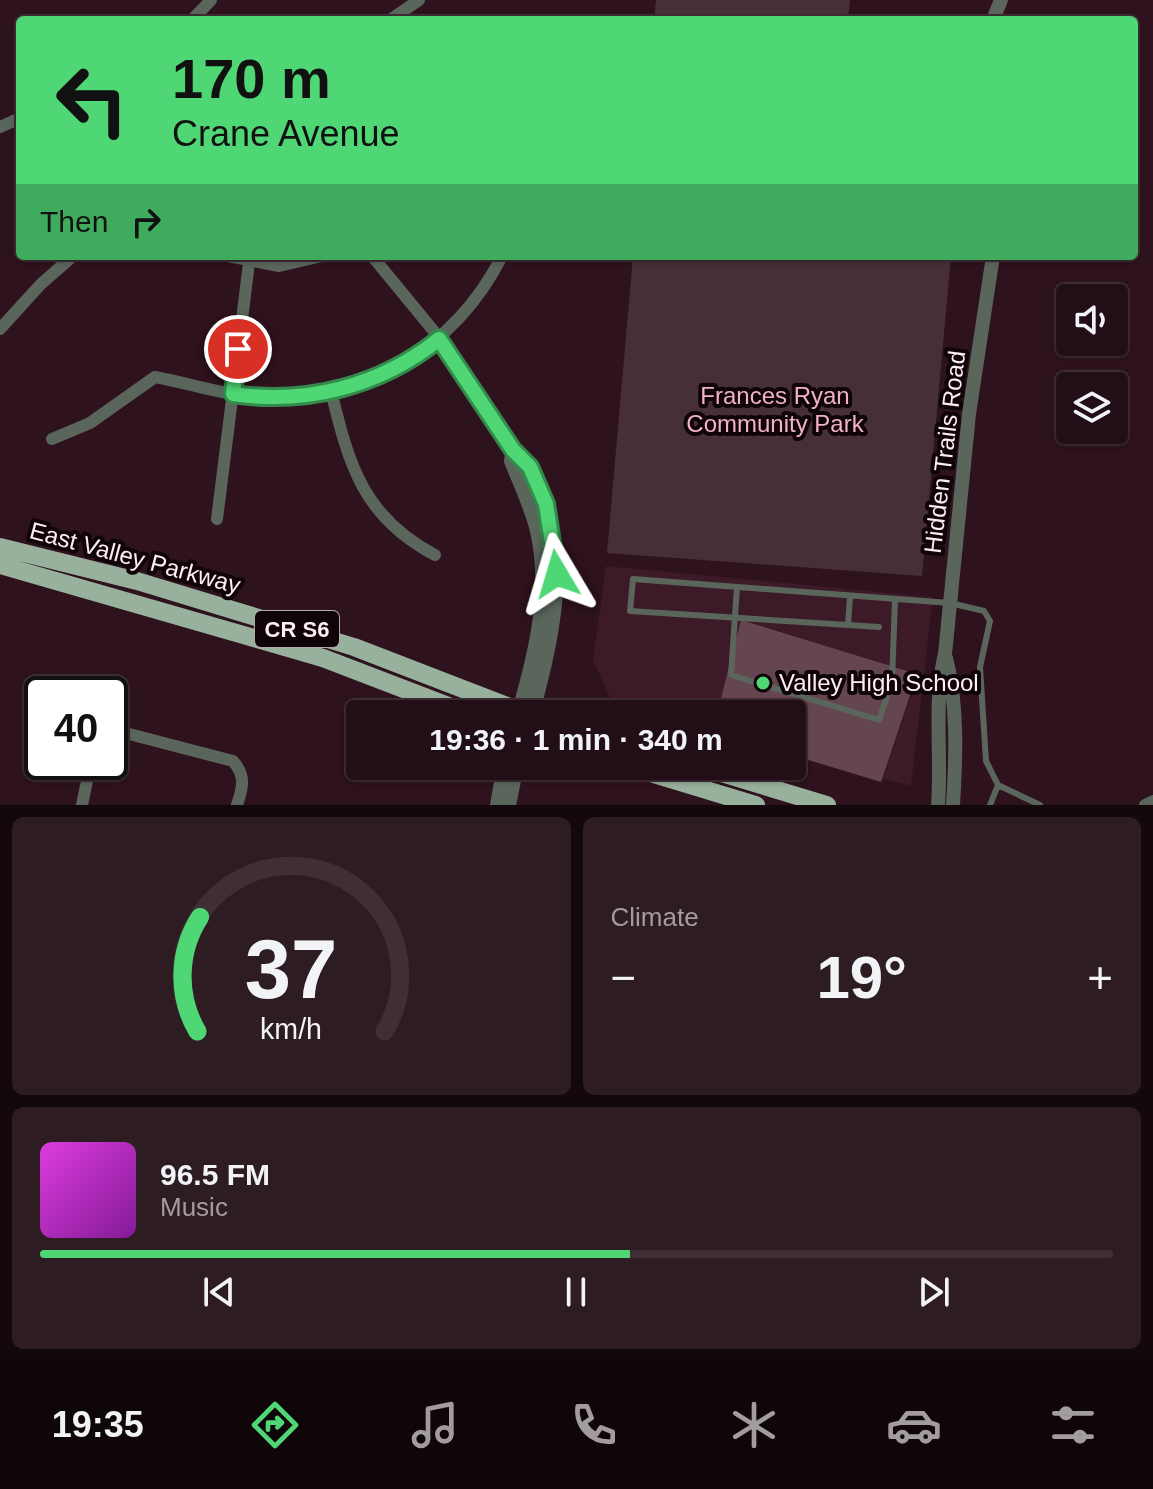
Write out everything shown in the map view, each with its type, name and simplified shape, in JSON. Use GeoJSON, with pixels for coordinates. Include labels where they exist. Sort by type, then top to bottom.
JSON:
{"type":"FeatureCollection","features":[{"type":"Feature","properties":{"kind":"main road","name":"East Valley Parkway"},"geometry":{"type":"LineString","coordinates":[[0,547],[137,581],[354,647],[491,700]]}},
{"type":"Feature","properties":{"kind":"main road","name":"East Valley Parkway"},"geometry":{"type":"LineString","coordinates":[[0,565],[323,658],[432,700]]}},
{"type":"Feature","properties":{"kind":"main road"},"geometry":{"type":"LineString","coordinates":[[673,780],[756,805]]}},
{"type":"Feature","properties":{"kind":"main road"},"geometry":{"type":"LineString","coordinates":[[744,780],[827,805]]}},
{"type":"Feature","properties":{"kind":"street"},"geometry":{"type":"LineString","coordinates":[[196,16],[211,0]]}},
{"type":"Feature","properties":{"kind":"street"},"geometry":{"type":"LineString","coordinates":[[396,16],[419,0]]}},
{"type":"Feature","properties":{"kind":"street"},"geometry":{"type":"LineString","coordinates":[[0,329],[69,260]]}},
{"type":"Feature","properties":{"kind":"street"},"geometry":{"type":"LineString","coordinates":[[240,260],[279,266],[305,260]]}},
{"type":"Feature","properties":{"kind":"street"},"geometry":{"type":"LineString","coordinates":[[375,260],[439,339],[513,450],[511,461],[537,533],[542,573],[537,636],[526,700]]}},
{"type":"Feature","properties":{"kind":"street"},"geometry":{"type":"LineString","coordinates":[[52,439],[90,423],[144,381],[155,377],[233,394],[272,398],[331,391],[387,372],[439,339],[477,296],[500,260]]}},
{"type":"Feature","properties":{"kind":"street","name":"Hidden Trails Road"},"geometry":{"type":"LineString","coordinates":[[938,805],[942,742],[939,680],[945,654],[969,414],[992,260]]}},
{"type":"Feature","properties":{"kind":"street"},"geometry":{"type":"LineString","coordinates":[[217,519],[249,263]]}},
{"type":"Feature","properties":{"kind":"street"},"geometry":{"type":"LineString","coordinates":[[331,391],[344,446],[365,491],[391,528],[435,555]]}},
{"type":"Feature","properties":{"kind":"street","name":"Hidden Trails Road"},"geometry":{"type":"LineString","coordinates":[[945,654],[952,683],[953,805]]}},
{"type":"Feature","properties":{"kind":"street"},"geometry":{"type":"LineString","coordinates":[[128,734],[233,761],[241,770],[244,785],[237,805]]}},
{"type":"Feature","properties":{"kind":"street"},"geometry":{"type":"LineString","coordinates":[[82,805],[87,780]]}},
{"type":"Feature","properties":{"kind":"street"},"geometry":{"type":"LineString","coordinates":[[497,805],[501,780]]}},
{"type":"Feature","properties":{"kind":"street"},"geometry":{"type":"LineString","coordinates":[[509,805],[514,780]]}},
{"type":"Feature","properties":{"kind":"street"},"geometry":{"type":"LineString","coordinates":[[1145,805],[1153,801]]}},
{"type":"Feature","properties":{"kind":"lane"},"geometry":{"type":"LineString","coordinates":[[879,627],[630,611],[633,579],[950,603],[984,611],[990,621],[980,667],[986,761],[998,785],[1040,805]]}},
{"type":"Feature","properties":{"kind":"lane"},"geometry":{"type":"LineString","coordinates":[[737,587],[731,675],[879,720],[892,682],[895,599]]}},
{"type":"Feature","properties":{"kind":"lane"},"geometry":{"type":"LineString","coordinates":[[848,625],[850,596]]}},
{"type":"Feature","properties":{"kind":"lane"},"geometry":{"type":"LineString","coordinates":[[990,805],[998,785]]}},
{"type":"Feature","properties":{"kind":"shaded area","name":"Valley High School"},"geometry":{"type":"Polygon","coordinates":[[[606,566],[933,597],[911,786],[806,758],[806,700],[611,700],[593,660],[606,566]]]}},
{"type":"Feature","properties":{"kind":"green space"},"geometry":{"type":"Polygon","coordinates":[[[656,0],[850,0],[848,16],[654,16],[656,0]]]}},
{"type":"Feature","properties":{"kind":"green space","name":"Frances Ryan Community Park"},"geometry":{"type":"Polygon","coordinates":[[[633,260],[951,260],[922,576],[607,553],[633,260]]]}},
{"type":"Feature","properties":{"kind":"building"},"geometry":{"type":"Polygon","coordinates":[[[741,620],[917,674],[881,782],[806,759],[806,700],[721,700],[741,620]]]}},
{"type":"Feature","properties":{"kind":"place","name":"Valley High School"},"geometry":{"type":"Point","coordinates":[763,683]}},
{"type":"Feature","properties":{"kind":"route"},"geometry":{"type":"LineString","coordinates":[[238,349],[233,394],[272,398],[334,391],[373,379],[405,363],[439,339],[513,450],[530,467],[546,504],[557,574]]}}]}
